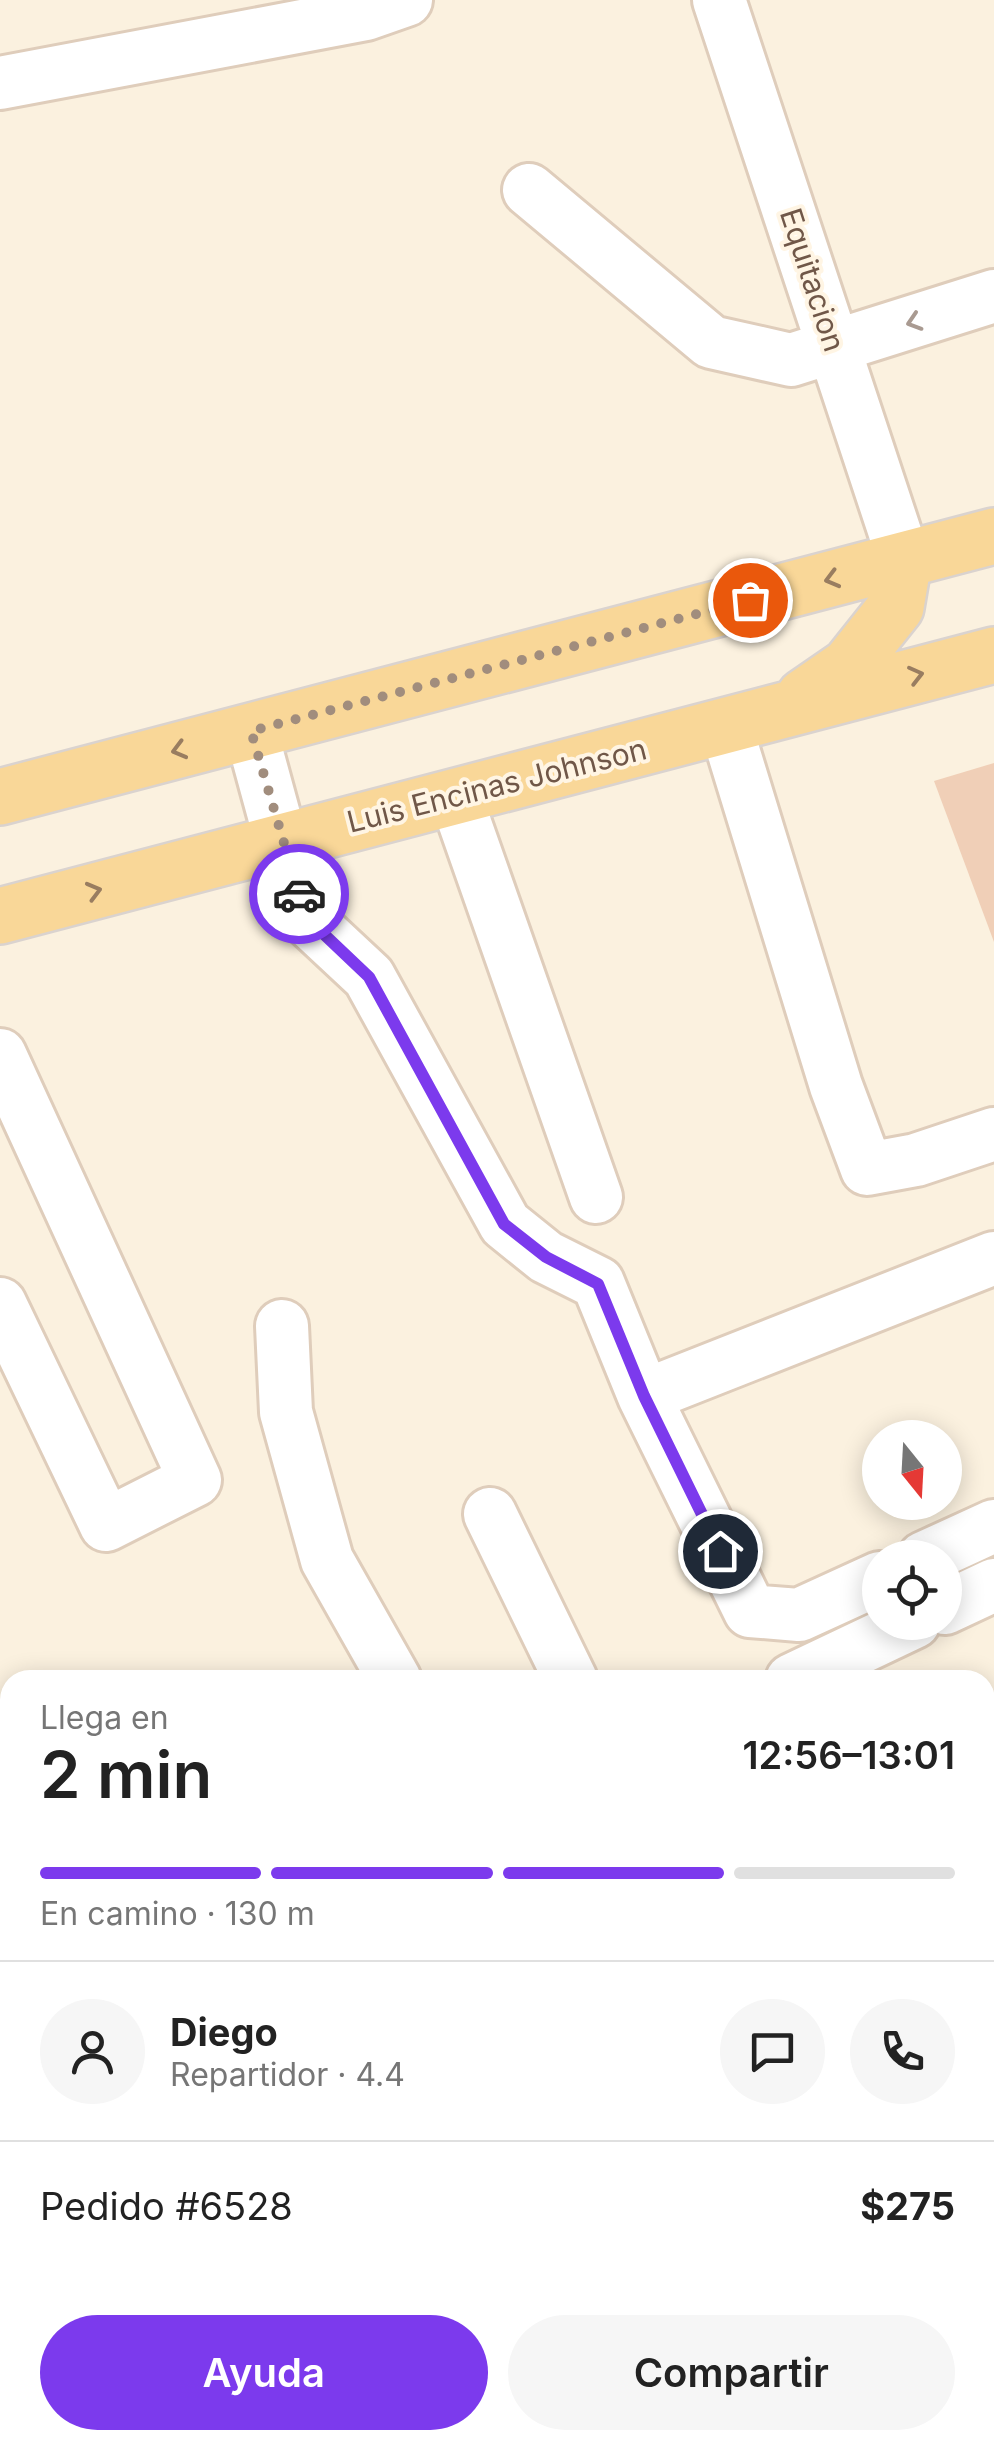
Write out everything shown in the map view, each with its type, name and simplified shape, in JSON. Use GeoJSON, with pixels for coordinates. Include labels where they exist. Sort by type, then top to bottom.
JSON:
{"type":"FeatureCollection","features":[{"type":"Feature","properties":{"kind":"main road"},"geometry":{"type":"LineString","coordinates":[[0,797],[994,536]]}},
{"type":"Feature","properties":{"kind":"main road"},"geometry":{"type":"LineString","coordinates":[[790,708],[849,666],[896,606],[904,560]]}},
{"type":"Feature","properties":{"kind":"main road","name":"Luis Encinas Johnson"},"geometry":{"type":"LineString","coordinates":[[0,916],[994,655]]}},
{"type":"Feature","properties":{"kind":"street"},"geometry":{"type":"LineString","coordinates":[[0,83],[366,14],[406,0]]}},
{"type":"Feature","properties":{"kind":"street","name":"Equitacion"},"geometry":{"type":"LineString","coordinates":[[719,0],[904,560]]}},
{"type":"Feature","properties":{"kind":"street"},"geometry":{"type":"LineString","coordinates":[[529,190],[711,342],[791,360],[994,296]]}},
{"type":"Feature","properties":{"kind":"street"},"geometry":{"type":"LineString","coordinates":[[726,727],[836,1086],[867,1168],[916,1160],[994,1134]]}},
{"type":"Feature","properties":{"kind":"street"},"geometry":{"type":"LineString","coordinates":[[251,731],[281,840],[310,921],[369,977],[504,1224],[546,1257],[598,1284],[644,1396],[750,1611],[800,1614],[862,1586]]}},
{"type":"Feature","properties":{"kind":"street"},"geometry":{"type":"LineString","coordinates":[[456,798],[596,1197]]}},
{"type":"Feature","properties":{"kind":"street"},"geometry":{"type":"LineString","coordinates":[[0,1304],[106,1524],[195,1480],[2,1064]]}},
{"type":"Feature","properties":{"kind":"street"},"geometry":{"type":"LineString","coordinates":[[644,1396],[994,1258]]}},
{"type":"Feature","properties":{"kind":"street"},"geometry":{"type":"LineString","coordinates":[[282,1326],[286,1412],[327,1560],[389,1670]]}},
{"type":"Feature","properties":{"kind":"street"},"geometry":{"type":"LineString","coordinates":[[490,1514],[566,1670]]}},
{"type":"Feature","properties":{"kind":"street"},"geometry":{"type":"LineString","coordinates":[[962,1541],[994,1526]]}},
{"type":"Feature","properties":{"kind":"street"},"geometry":{"type":"LineString","coordinates":[[962,1600],[994,1585]]}},
{"type":"Feature","properties":{"kind":"street"},"geometry":{"type":"LineString","coordinates":[[813,1670],[876,1640]]}},
{"type":"Feature","properties":{"kind":"building"},"geometry":{"type":"Polygon","coordinates":[[[994,763],[994,942],[934,781],[994,763]]]}},
{"type":"Feature","properties":{"kind":"way so far"},"geometry":{"type":"LineString","coordinates":[[299,894],[251,731],[750,600]]}},
{"type":"Feature","properties":{"kind":"route"},"geometry":{"type":"LineString","coordinates":[[299,894],[310,921],[369,977],[504,1224],[546,1257],[598,1284],[644,1396],[720,1551]]}}]}
